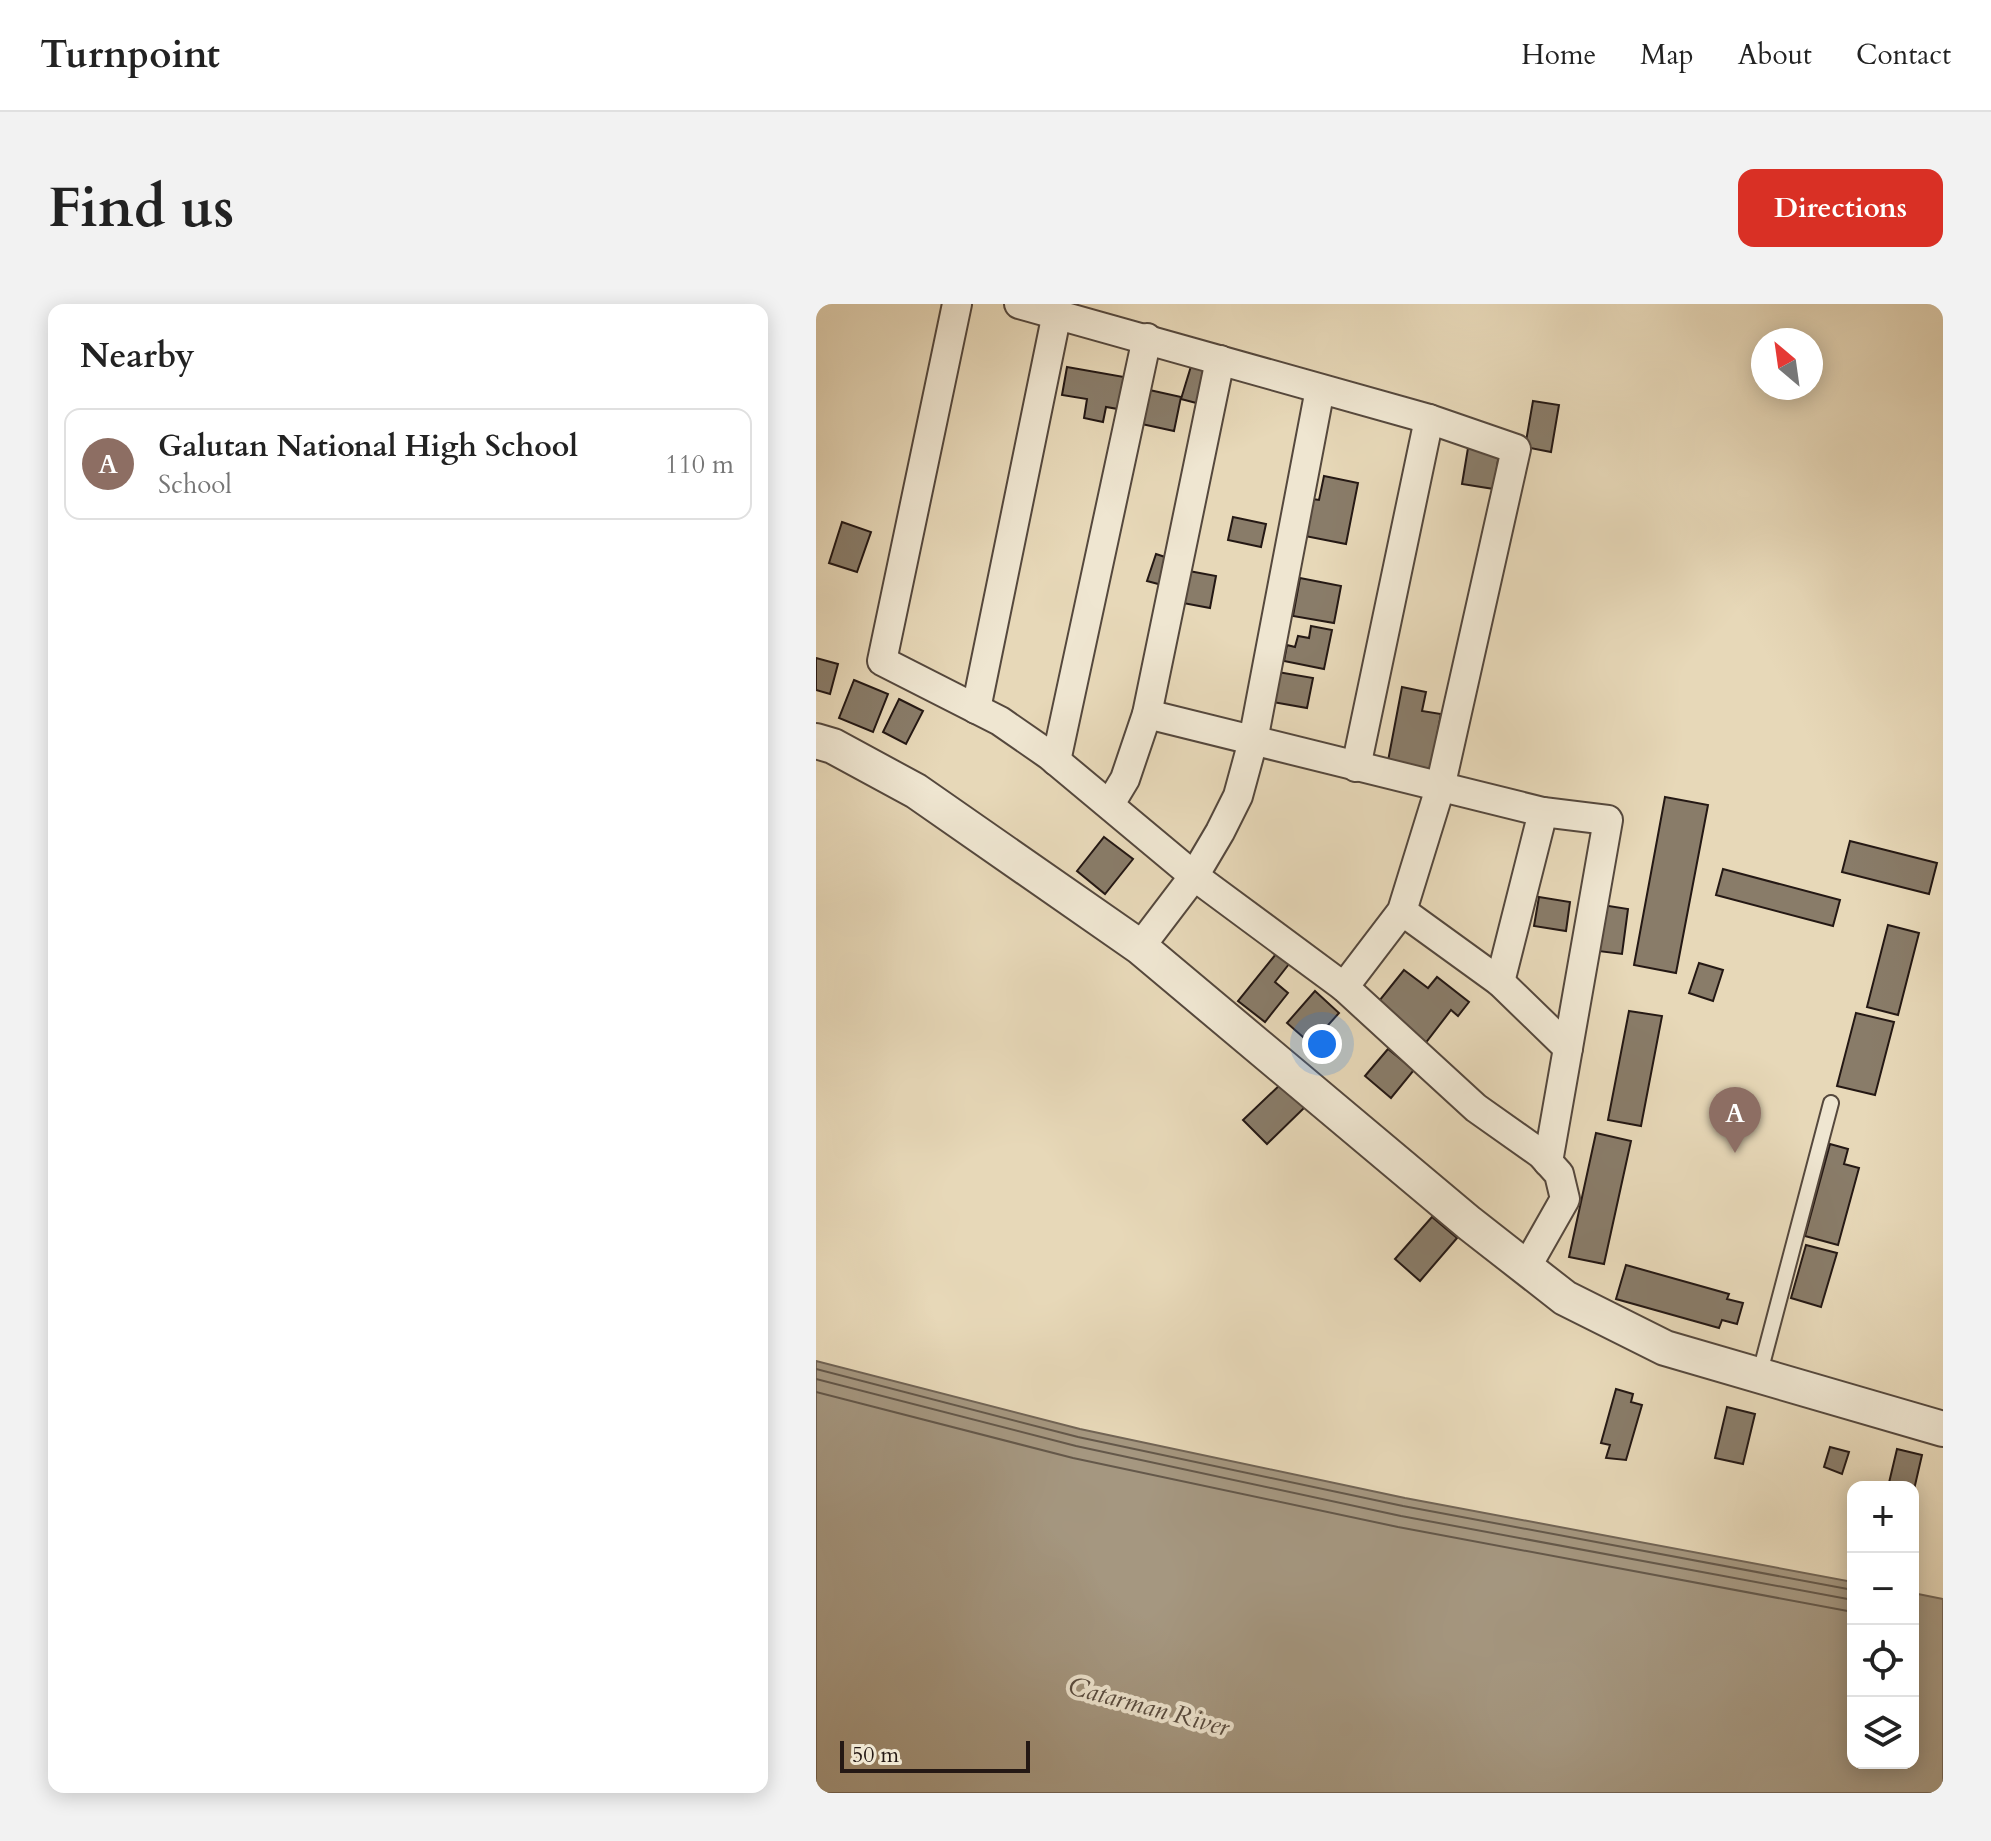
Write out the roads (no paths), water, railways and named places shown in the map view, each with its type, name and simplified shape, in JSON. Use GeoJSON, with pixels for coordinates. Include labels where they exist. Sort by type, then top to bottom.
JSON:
{"type":"FeatureCollection","features":[{"type":"Feature","properties":{"kind":"street"},"geometry":{"type":"LineString","coordinates":[[957,304],[882,661],[1000,721],[1056,761],[1194,876],[1344,987],[1476,1108],[1548,1162],[1559,1174],[1565,1199],[1527,1266]]}},
{"type":"Feature","properties":{"kind":"street"},"geometry":{"type":"LineString","coordinates":[[1019,304],[1429,419],[1516,449],[1440,788],[1402,911],[1344,987]]}},
{"type":"Feature","properties":{"kind":"street"},"geometry":{"type":"LineString","coordinates":[[976,709],[1057,313]]}},
{"type":"Feature","properties":{"kind":"street"},"geometry":{"type":"LineString","coordinates":[[1056,761],[1147,338]]}},
{"type":"Feature","properties":{"kind":"street"},"geometry":{"type":"LineString","coordinates":[[1110,804],[1125,779],[1147,714],[1220,360]]}},
{"type":"Feature","properties":{"kind":"street"},"geometry":{"type":"LineString","coordinates":[[1140,947],[1194,876],[1238,796],[1253,741],[1320,389]]}},
{"type":"Feature","properties":{"kind":"street"},"geometry":{"type":"LineString","coordinates":[[1356,767],[1429,419]]}},
{"type":"Feature","properties":{"kind":"street"},"geometry":{"type":"LineString","coordinates":[[1147,714],[1543,812],[1608,820],[1548,1162]]}},
{"type":"Feature","properties":{"kind":"street"},"geometry":{"type":"LineString","coordinates":[[816,741],[833,746],[916,791],[1140,947],[1469,1223],[1565,1298],[1665,1348],[1943,1429]]}},
{"type":"Feature","properties":{"kind":"street"},"geometry":{"type":"LineString","coordinates":[[1500,982],[1543,812]]}},
{"type":"Feature","properties":{"kind":"street"},"geometry":{"type":"LineString","coordinates":[[1402,911],[1500,982],[1568,1048]]}},
{"type":"Feature","properties":{"kind":"lane"},"geometry":{"type":"LineString","coordinates":[[1758,1376],[1831,1103]]}},
{"type":"Feature","properties":{"kind":"water","name":"Catarman River"},"geometry":{"type":"Polygon","coordinates":[[[816,1361],[1080,1429],[1405,1498],[1847,1581],[1847,1769],[1919,1769],[1919,1594],[1943,1599],[1943,1793],[816,1793],[816,1361]]]}},
{"type":"Feature","properties":{"kind":"place","name":"Galutan National High School"},"geometry":{"type":"Point","coordinates":[1735,1153]}}]}
